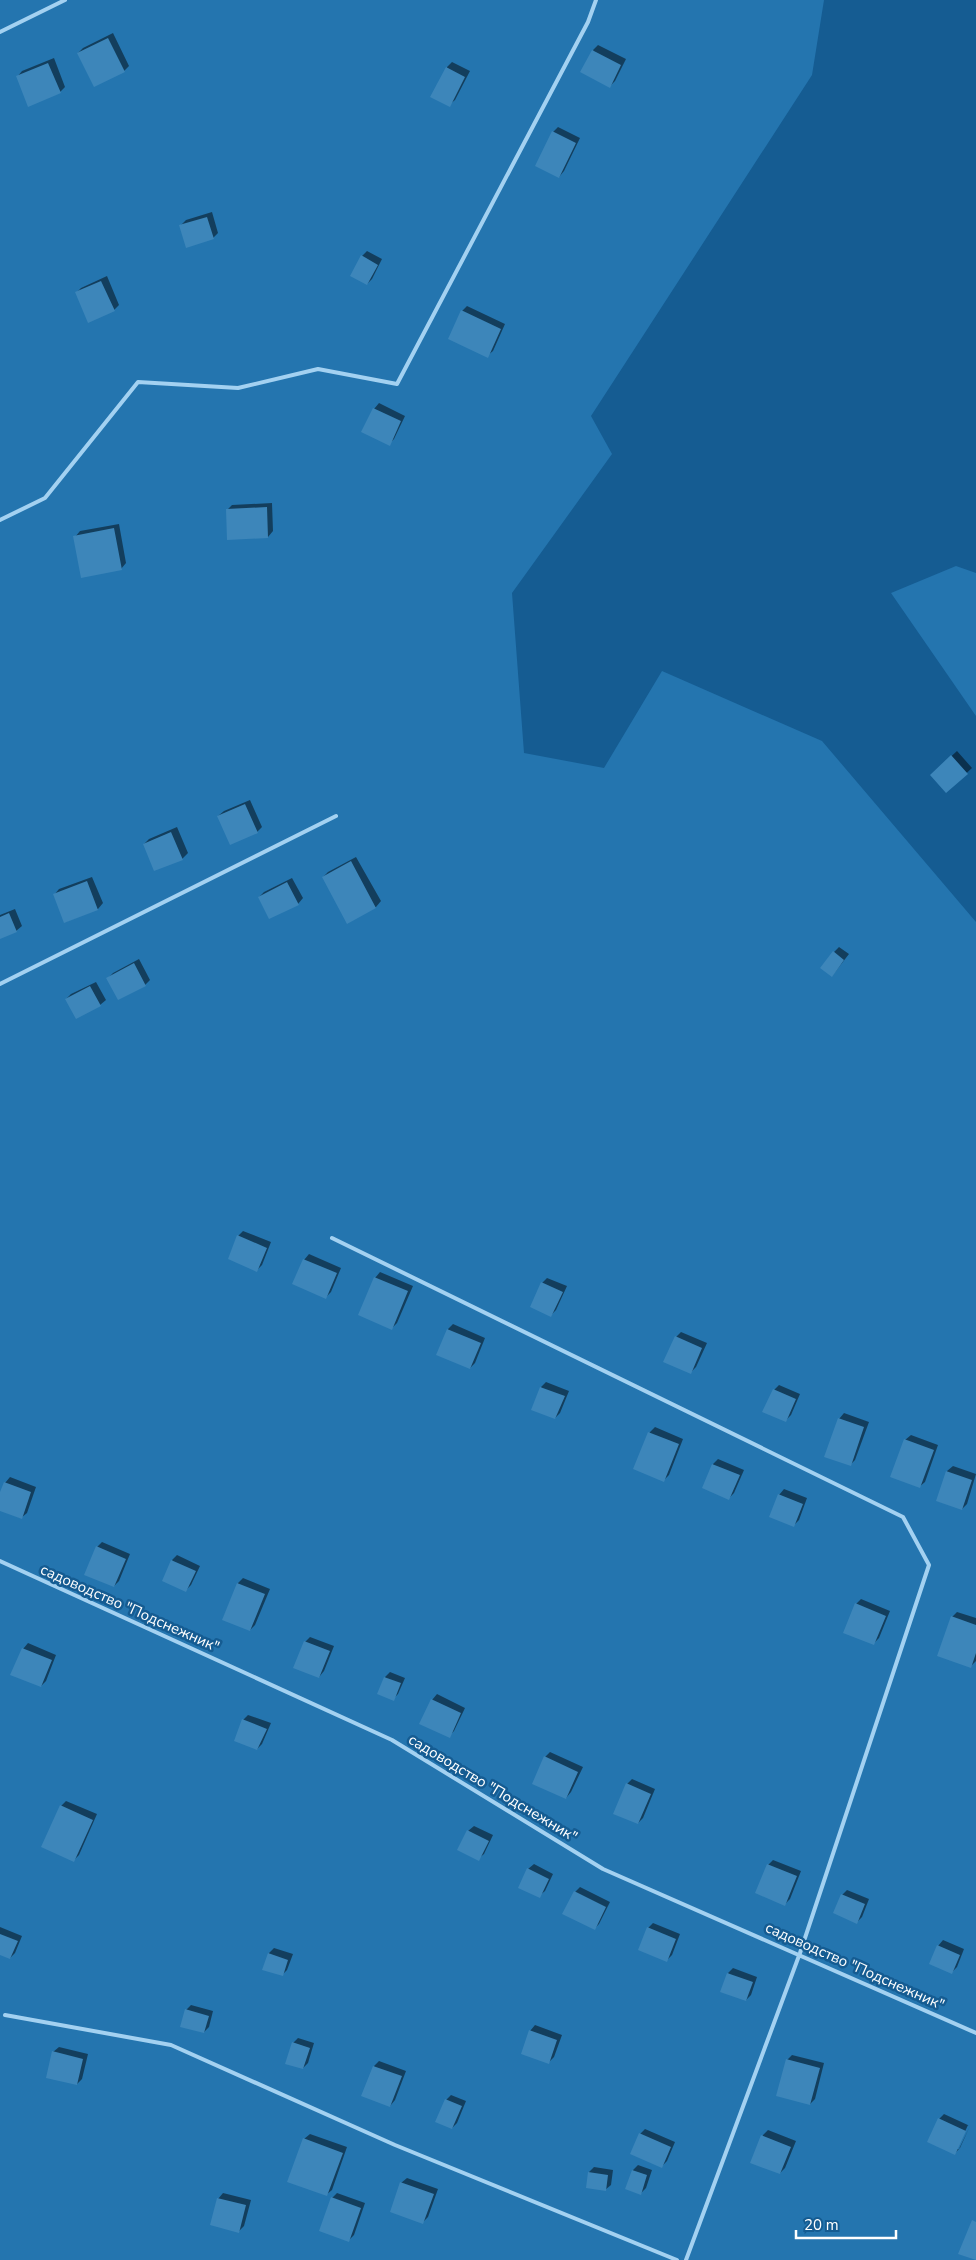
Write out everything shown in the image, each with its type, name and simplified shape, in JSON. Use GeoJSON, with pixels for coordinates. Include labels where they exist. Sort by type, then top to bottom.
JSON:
{"type":"FeatureCollection","features":[{"type":"Feature","properties":{"kind":"lane"},"geometry":{"type":"LineString","coordinates":[[0,32],[65,0]]}},
{"type":"Feature","properties":{"kind":"lane"},"geometry":{"type":"LineString","coordinates":[[0,520],[45,498],[138,382],[238,388],[318,369],[398,384],[588,22],[596,0]]}},
{"type":"Feature","properties":{"kind":"lane"},"geometry":{"type":"LineString","coordinates":[[0,984],[336,816]]}},
{"type":"Feature","properties":{"kind":"lane"},"geometry":{"type":"LineString","coordinates":[[332,1238],[903,1517],[930,1565],[800,1953],[686,2260]]}},
{"type":"Feature","properties":{"kind":"lane","name":"садоводство \"Подснежник\""},"geometry":{"type":"LineString","coordinates":[[0,1561],[392,1740],[603,1869],[800,1953],[976,2032]]}},
{"type":"Feature","properties":{"kind":"lane"},"geometry":{"type":"LineString","coordinates":[[5,2015],[171,2045],[395,2145],[677,2260]]}},
{"type":"Feature","properties":{"kind":"shaded area"},"geometry":{"type":"Polygon","coordinates":[[[0,0],[824,0],[812,75],[591,416],[612,454],[512,593],[524,753],[604,768],[662,671],[822,741],[976,922],[976,2260],[0,2260],[0,0]]]}},
{"type":"Feature","properties":{"kind":"shaded area"},"geometry":{"type":"Polygon","coordinates":[[[956,566],[976,573],[976,716],[891,593],[956,566]]]}},
{"type":"Feature","properties":{"kind":"building"},"geometry":{"type":"Polygon","coordinates":[[[108,38],[125,72],[94,87],[77,53],[108,38]]]}},
{"type":"Feature","properties":{"kind":"building"},"geometry":{"type":"Polygon","coordinates":[[[592,50],[621,65],[610,88],[580,72],[592,50]]]}},
{"type":"Feature","properties":{"kind":"building"},"geometry":{"type":"Polygon","coordinates":[[[48,63],[61,93],[28,107],[16,76],[48,63]]]}},
{"type":"Feature","properties":{"kind":"building"},"geometry":{"type":"Polygon","coordinates":[[[446,67],[465,77],[450,107],[430,97],[446,67]]]}},
{"type":"Feature","properties":{"kind":"building"},"geometry":{"type":"Polygon","coordinates":[[[552,131],[576,143],[559,178],[535,166],[552,131]]]}},
{"type":"Feature","properties":{"kind":"building"},"geometry":{"type":"Polygon","coordinates":[[[207,217],[214,239],[186,248],[179,225],[207,217]]]}},
{"type":"Feature","properties":{"kind":"building"},"geometry":{"type":"Polygon","coordinates":[[[361,255],[378,265],[367,285],[350,276],[361,255]]]}},
{"type":"Feature","properties":{"kind":"building"},"geometry":{"type":"Polygon","coordinates":[[[101,281],[115,311],[88,323],[75,292],[101,281]]]}},
{"type":"Feature","properties":{"kind":"building"},"geometry":{"type":"Polygon","coordinates":[[[461,310],[501,329],[488,358],[448,339],[461,310]]]}},
{"type":"Feature","properties":{"kind":"building"},"geometry":{"type":"Polygon","coordinates":[[[373,408],[401,421],[390,446],[361,432],[373,408]]]}},
{"type":"Feature","properties":{"kind":"building"},"geometry":{"type":"Polygon","coordinates":[[[267,507],[268,538],[227,540],[226,509],[267,507]]]}},
{"type":"Feature","properties":{"kind":"building"},"geometry":{"type":"Polygon","coordinates":[[[114,528],[122,570],[81,578],[73,536],[114,528]]]}},
{"type":"Feature","properties":{"kind":"building"},"geometry":{"type":"Polygon","coordinates":[[[951,755],[968,774],[946,793],[930,775],[951,755]]]}},
{"type":"Feature","properties":{"kind":"building"},"geometry":{"type":"Polygon","coordinates":[[[245,804],[258,833],[230,845],[217,816],[245,804]]]}},
{"type":"Feature","properties":{"kind":"building"},"geometry":{"type":"Polygon","coordinates":[[[171,832],[183,860],[154,871],[143,844],[171,832]]]}},
{"type":"Feature","properties":{"kind":"building"},"geometry":{"type":"Polygon","coordinates":[[[351,861],[376,908],[347,924],[322,877],[351,861]]]}},
{"type":"Feature","properties":{"kind":"building"},"geometry":{"type":"Polygon","coordinates":[[[87,881],[98,910],[64,923],[53,894],[87,881]]]}},
{"type":"Feature","properties":{"kind":"building"},"geometry":{"type":"Polygon","coordinates":[[[287,882],[299,905],[269,919],[258,897],[287,882]]]}},
{"type":"Feature","properties":{"kind":"building"},"geometry":{"type":"Polygon","coordinates":[[[9,913],[17,932],[0,939],[0,917],[9,913]]]}},
{"type":"Feature","properties":{"kind":"building"},"geometry":{"type":"Polygon","coordinates":[[[833,951],[844,960],[832,977],[820,968],[833,951]]]}},
{"type":"Feature","properties":{"kind":"building"},"geometry":{"type":"Polygon","coordinates":[[[134,963],[146,986],[118,1000],[106,978],[134,963]]]}},
{"type":"Feature","properties":{"kind":"building"},"geometry":{"type":"Polygon","coordinates":[[[90,986],[101,1006],[76,1019],[65,999],[90,986]]]}},
{"type":"Feature","properties":{"kind":"building"},"geometry":{"type":"Polygon","coordinates":[[[237,1235],[267,1248],[257,1272],[228,1259],[237,1235]]]}},
{"type":"Feature","properties":{"kind":"building"},"geometry":{"type":"Polygon","coordinates":[[[303,1259],[337,1273],[326,1299],[292,1284],[303,1259]]]}},
{"type":"Feature","properties":{"kind":"building"},"geometry":{"type":"Polygon","coordinates":[[[374,1277],[408,1291],[392,1330],[358,1315],[374,1277]]]}},
{"type":"Feature","properties":{"kind":"building"},"geometry":{"type":"Polygon","coordinates":[[[541,1282],[563,1292],[551,1317],[530,1307],[541,1282]]]}},
{"type":"Feature","properties":{"kind":"building"},"geometry":{"type":"Polygon","coordinates":[[[447,1329],[481,1343],[470,1369],[436,1355],[447,1329]]]}},
{"type":"Feature","properties":{"kind":"building"},"geometry":{"type":"Polygon","coordinates":[[[675,1336],[702,1348],[691,1374],[663,1362],[675,1336]]]}},
{"type":"Feature","properties":{"kind":"building"},"geometry":{"type":"Polygon","coordinates":[[[540,1387],[565,1396],[555,1419],[531,1410],[540,1387]]]}},
{"type":"Feature","properties":{"kind":"building"},"geometry":{"type":"Polygon","coordinates":[[[773,1389],[796,1399],[786,1422],[762,1412],[773,1389]]]}},
{"type":"Feature","properties":{"kind":"building"},"geometry":{"type":"Polygon","coordinates":[[[838,1418],[864,1427],[851,1466],[824,1457],[838,1418]]]}},
{"type":"Feature","properties":{"kind":"building"},"geometry":{"type":"Polygon","coordinates":[[[648,1432],[679,1444],[664,1482],[633,1469],[648,1432]]]}},
{"type":"Feature","properties":{"kind":"building"},"geometry":{"type":"Polygon","coordinates":[[[904,1439],[934,1450],[920,1488],[890,1477],[904,1439]]]}},
{"type":"Feature","properties":{"kind":"building"},"geometry":{"type":"Polygon","coordinates":[[[712,1464],[740,1475],[729,1500],[702,1488],[712,1464]]]}},
{"type":"Feature","properties":{"kind":"building"},"geometry":{"type":"Polygon","coordinates":[[[946,1471],[972,1480],[962,1510],[936,1501],[946,1471]]]}},
{"type":"Feature","properties":{"kind":"building"},"geometry":{"type":"Polygon","coordinates":[[[4,1482],[31,1492],[22,1519],[0,1511],[0,1492],[4,1482]]]}},
{"type":"Feature","properties":{"kind":"building"},"geometry":{"type":"Polygon","coordinates":[[[778,1494],[803,1504],[794,1527],[769,1517],[778,1494]]]}},
{"type":"Feature","properties":{"kind":"building"},"geometry":{"type":"Polygon","coordinates":[[[96,1546],[126,1559],[114,1587],[84,1575],[96,1546]]]}},
{"type":"Feature","properties":{"kind":"building"},"geometry":{"type":"Polygon","coordinates":[[[171,1560],[196,1571],[186,1592],[162,1581],[171,1560]]]}},
{"type":"Feature","properties":{"kind":"building"},"geometry":{"type":"Polygon","coordinates":[[[237,1583],[265,1594],[250,1631],[222,1620],[237,1583]]]}},
{"type":"Feature","properties":{"kind":"building"},"geometry":{"type":"Polygon","coordinates":[[[855,1603],[886,1616],[874,1645],[843,1633],[855,1603]]]}},
{"type":"Feature","properties":{"kind":"building"},"geometry":{"type":"Polygon","coordinates":[[[951,1616],[976,1625],[976,1653],[971,1668],[937,1656],[951,1616]]]}},
{"type":"Feature","properties":{"kind":"building"},"geometry":{"type":"Polygon","coordinates":[[[304,1641],[330,1651],[319,1678],[293,1668],[304,1641]]]}},
{"type":"Feature","properties":{"kind":"building"},"geometry":{"type":"Polygon","coordinates":[[[22,1648],[52,1660],[41,1687],[10,1675],[22,1648]]]}},
{"type":"Feature","properties":{"kind":"building"},"geometry":{"type":"Polygon","coordinates":[[[384,1677],[401,1683],[394,1701],[377,1694],[384,1677]]]}},
{"type":"Feature","properties":{"kind":"building"},"geometry":{"type":"Polygon","coordinates":[[[431,1699],[461,1713],[450,1738],[419,1724],[431,1699]]]}},
{"type":"Feature","properties":{"kind":"building"},"geometry":{"type":"Polygon","coordinates":[[[242,1719],[267,1729],[257,1750],[234,1741],[242,1719]]]}},
{"type":"Feature","properties":{"kind":"building"},"geometry":{"type":"Polygon","coordinates":[[[544,1756],[578,1772],[566,1799],[532,1784],[544,1756]]]}},
{"type":"Feature","properties":{"kind":"building"},"geometry":{"type":"Polygon","coordinates":[[[626,1783],[651,1794],[638,1824],[613,1814],[626,1783]]]}},
{"type":"Feature","properties":{"kind":"building"},"geometry":{"type":"Polygon","coordinates":[[[60,1805],[93,1820],[74,1862],[41,1847],[60,1805]]]}},
{"type":"Feature","properties":{"kind":"building"},"geometry":{"type":"Polygon","coordinates":[[[467,1830],[489,1841],[479,1861],[457,1850],[467,1830]]]}},
{"type":"Feature","properties":{"kind":"building"},"geometry":{"type":"Polygon","coordinates":[[[767,1864],[797,1876],[785,1906],[755,1893],[767,1864]]]}},
{"type":"Feature","properties":{"kind":"building"},"geometry":{"type":"Polygon","coordinates":[[[527,1868],[549,1879],[540,1898],[518,1888],[527,1868]]]}},
{"type":"Feature","properties":{"kind":"building"},"geometry":{"type":"Polygon","coordinates":[[[574,1891],[606,1907],[595,1930],[562,1914],[574,1891]]]}},
{"type":"Feature","properties":{"kind":"building"},"geometry":{"type":"Polygon","coordinates":[[[841,1894],[865,1904],[857,1924],[833,1913],[841,1894]]]}},
{"type":"Feature","properties":{"kind":"building"},"geometry":{"type":"Polygon","coordinates":[[[647,1927],[676,1939],[667,1962],[638,1950],[647,1927]]]}},
{"type":"Feature","properties":{"kind":"building"},"geometry":{"type":"Polygon","coordinates":[[[0,1934],[18,1941],[10,1959],[0,1955],[0,1934]]]}},
{"type":"Feature","properties":{"kind":"building"},"geometry":{"type":"Polygon","coordinates":[[[937,1945],[960,1955],[952,1974],[929,1964],[937,1945]]]}},
{"type":"Feature","properties":{"kind":"building"},"geometry":{"type":"Polygon","coordinates":[[[268,1953],[288,1960],[283,1976],[262,1970],[268,1953]]]}},
{"type":"Feature","properties":{"kind":"building"},"geometry":{"type":"Polygon","coordinates":[[[727,1973],[753,1982],[746,2001],[720,1992],[727,1973]]]}},
{"type":"Feature","properties":{"kind":"building"},"geometry":{"type":"Polygon","coordinates":[[[185,2009],[209,2016],[204,2033],[180,2027],[185,2009]]]}},
{"type":"Feature","properties":{"kind":"building"},"geometry":{"type":"Polygon","coordinates":[[[529,2030],[557,2040],[549,2064],[521,2054],[529,2030]]]}},
{"type":"Feature","properties":{"kind":"building"},"geometry":{"type":"Polygon","coordinates":[[[292,2042],[310,2048],[303,2069],[285,2064],[292,2042]]]}},
{"type":"Feature","properties":{"kind":"building"},"geometry":{"type":"Polygon","coordinates":[[[52,2051],[83,2059],[77,2085],[46,2078],[52,2051]]]}},
{"type":"Feature","properties":{"kind":"building"},"geometry":{"type":"Polygon","coordinates":[[[786,2059],[820,2068],[810,2105],[776,2096],[786,2059]]]}},
{"type":"Feature","properties":{"kind":"building"},"geometry":{"type":"Polygon","coordinates":[[[373,2066],[402,2076],[390,2107],[361,2096],[373,2066]]]}},
{"type":"Feature","properties":{"kind":"building"},"geometry":{"type":"Polygon","coordinates":[[[445,2099],[462,2106],[452,2129],[435,2122],[445,2099]]]}},
{"type":"Feature","properties":{"kind":"building"},"geometry":{"type":"Polygon","coordinates":[[[938,2118],[966,2131],[955,2155],[927,2142],[938,2118]]]}},
{"type":"Feature","properties":{"kind":"building"},"geometry":{"type":"Polygon","coordinates":[[[639,2133],[671,2147],[662,2168],[630,2154],[639,2133]]]}},
{"type":"Feature","properties":{"kind":"building"},"geometry":{"type":"Polygon","coordinates":[[[761,2135],[791,2147],[780,2174],[750,2163],[761,2135]]]}},
{"type":"Feature","properties":{"kind":"building"},"geometry":{"type":"Polygon","coordinates":[[[303,2138],[343,2153],[327,2196],[287,2182],[303,2138]]]}},
{"type":"Feature","properties":{"kind":"building"},"geometry":{"type":"Polygon","coordinates":[[[632,2170],[647,2175],[641,2195],[625,2189],[632,2170]]]}},
{"type":"Feature","properties":{"kind":"building"},"geometry":{"type":"Polygon","coordinates":[[[588,2172],[608,2175],[606,2191],[586,2188],[588,2172]]]}},
{"type":"Feature","properties":{"kind":"building"},"geometry":{"type":"Polygon","coordinates":[[[400,2182],[434,2194],[423,2224],[390,2212],[400,2182]]]}},
{"type":"Feature","properties":{"kind":"building"},"geometry":{"type":"Polygon","coordinates":[[[331,2197],[361,2208],[349,2242],[319,2231],[331,2197]]]}},
{"type":"Feature","properties":{"kind":"building"},"geometry":{"type":"Polygon","coordinates":[[[217,2198],[246,2205],[239,2233],[210,2225],[217,2198]]]}},
{"type":"Feature","properties":{"kind":"building"},"geometry":{"type":"Polygon","coordinates":[[[972,2220],[976,2222],[976,2260],[958,2254],[972,2220]]]}}]}
